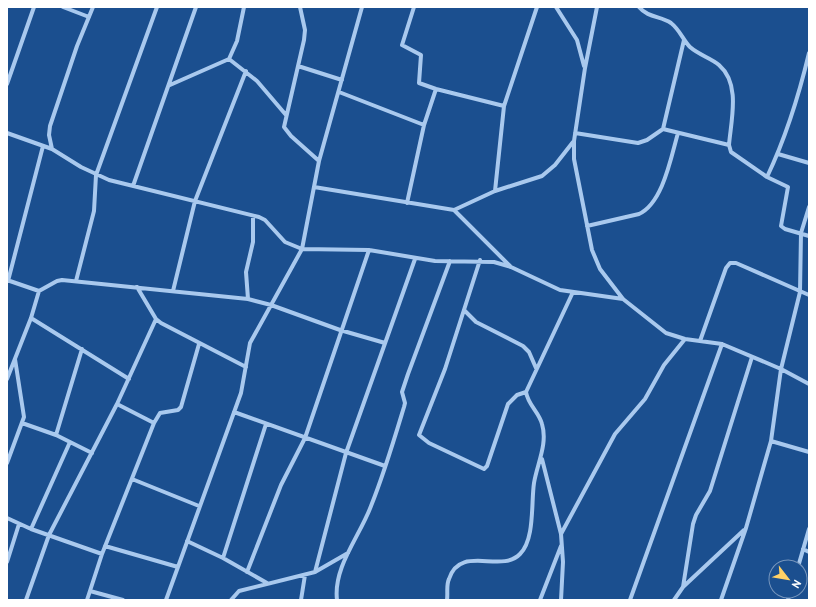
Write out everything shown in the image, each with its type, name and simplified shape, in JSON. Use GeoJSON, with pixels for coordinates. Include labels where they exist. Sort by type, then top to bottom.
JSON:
{"type":"FeatureCollection","features":[{"type":"Feature","properties":{"kind":"street"},"geometry":{"type":"LineString","coordinates":[[7,84],[34,7]]}},
{"type":"Feature","properties":{"kind":"street"},"geometry":{"type":"LineString","coordinates":[[63,7],[89,17]]}},
{"type":"Feature","properties":{"kind":"street"},"geometry":{"type":"LineString","coordinates":[[52,149],[49,135],[50,126],[77,46],[94,7]]}},
{"type":"Feature","properties":{"kind":"street"},"geometry":{"type":"LineString","coordinates":[[76,281],[94,211],[96,175],[157,7]]}},
{"type":"Feature","properties":{"kind":"street"},"geometry":{"type":"LineString","coordinates":[[133,186],[170,85],[196,7]]}},
{"type":"Feature","properties":{"kind":"street"},"geometry":{"type":"LineString","coordinates":[[170,85],[229,59],[237,41],[244,7]]}},
{"type":"Feature","properties":{"kind":"street"},"geometry":{"type":"LineString","coordinates":[[300,7],[305,30],[304,40],[284,127],[286,131],[319,161]]}},
{"type":"Feature","properties":{"kind":"street"},"geometry":{"type":"LineString","coordinates":[[166,600],[245,380],[250,343],[302,248],[319,161],[362,7]]}},
{"type":"Feature","properties":{"kind":"street"},"geometry":{"type":"LineString","coordinates":[[414,7],[402,45],[421,55],[419,83],[436,89],[504,106]]}},
{"type":"Feature","properties":{"kind":"street"},"geometry":{"type":"LineString","coordinates":[[495,191],[504,106],[538,7]]}},
{"type":"Feature","properties":{"kind":"street"},"geometry":{"type":"LineString","coordinates":[[556,7],[577,40],[585,68]]}},
{"type":"Feature","properties":{"kind":"street"},"geometry":{"type":"LineString","coordinates":[[597,7],[585,68],[575,133],[574,160],[592,250],[600,269],[623,299],[666,333],[686,339],[722,344],[781,369],[809,384]]}},
{"type":"Feature","properties":{"kind":"street"},"geometry":{"type":"LineString","coordinates":[[639,7],[648,15],[670,22],[691,48],[718,64],[724,70],[729,79],[733,96],[730,145],[731,152],[767,177],[788,188],[781,226],[785,229],[809,236]]}},
{"type":"Feature","properties":{"kind":"street"},"geometry":{"type":"LineString","coordinates":[[575,133],[638,143],[647,140],[663,128],[684,40]]}},
{"type":"Feature","properties":{"kind":"street"},"geometry":{"type":"LineString","coordinates":[[767,177],[778,154],[801,87],[809,52]]}},
{"type":"Feature","properties":{"kind":"street"},"geometry":{"type":"LineString","coordinates":[[229,59],[257,81],[286,116]]}},
{"type":"Feature","properties":{"kind":"street"},"geometry":{"type":"LineString","coordinates":[[298,66],[342,80]]}},
{"type":"Feature","properties":{"kind":"street"},"geometry":{"type":"LineString","coordinates":[[173,291],[195,201],[246,71]]}},
{"type":"Feature","properties":{"kind":"street"},"geometry":{"type":"LineString","coordinates":[[407,203],[424,124],[436,89]]}},
{"type":"Feature","properties":{"kind":"street"},"geometry":{"type":"LineString","coordinates":[[339,92],[424,124]]}},
{"type":"Feature","properties":{"kind":"street"},"geometry":{"type":"LineString","coordinates":[[663,128],[730,145]]}},
{"type":"Feature","properties":{"kind":"street"},"geometry":{"type":"LineString","coordinates":[[7,133],[52,149],[96,175],[265,220],[285,242],[302,248],[368,250],[415,258],[450,261],[480,260],[494,262],[511,267],[548,285],[572,292],[623,299]]}},
{"type":"Feature","properties":{"kind":"street"},"geometry":{"type":"LineString","coordinates":[[587,226],[639,214],[646,211],[653,205],[661,189],[678,133]]}},
{"type":"Feature","properties":{"kind":"street"},"geometry":{"type":"LineString","coordinates":[[314,187],[454,210],[495,191],[542,176],[555,165],[574,141]]}},
{"type":"Feature","properties":{"kind":"street"},"geometry":{"type":"LineString","coordinates":[[39,291],[8,280],[43,146]]}},
{"type":"Feature","properties":{"kind":"street"},"geometry":{"type":"LineString","coordinates":[[778,154],[809,163]]}},
{"type":"Feature","properties":{"kind":"street"},"geometry":{"type":"LineString","coordinates":[[721,600],[746,528],[771,441],[781,369],[800,292],[801,233],[809,207]]}},
{"type":"Feature","properties":{"kind":"street"},"geometry":{"type":"LineString","coordinates":[[454,210],[511,267]]}},
{"type":"Feature","properties":{"kind":"street"},"geometry":{"type":"LineString","coordinates":[[248,299],[246,272],[253,242],[253,216]]}},
{"type":"Feature","properties":{"kind":"street"},"geometry":{"type":"LineString","coordinates":[[247,572],[282,485],[305,438],[368,250]]}},
{"type":"Feature","properties":{"kind":"street"},"geometry":{"type":"LineString","coordinates":[[315,572],[346,453],[415,258]]}},
{"type":"Feature","properties":{"kind":"street"},"geometry":{"type":"LineString","coordinates":[[480,260],[445,369],[419,434],[429,443],[484,469],[487,466],[508,404],[517,395],[526,392]]}},
{"type":"Feature","properties":{"kind":"street"},"geometry":{"type":"LineString","coordinates":[[337,600],[336,586],[349,553],[371,508],[404,407],[405,403],[402,392],[450,261]]}},
{"type":"Feature","properties":{"kind":"street"},"geometry":{"type":"LineString","coordinates":[[700,341],[730,263],[736,263],[809,295]]}},
{"type":"Feature","properties":{"kind":"street"},"geometry":{"type":"LineString","coordinates":[[7,379],[31,318],[39,291],[57,281],[76,281],[248,299],[271,305],[340,330],[385,343]]}},
{"type":"Feature","properties":{"kind":"street"},"geometry":{"type":"LineString","coordinates":[[137,287],[156,319],[167,327],[246,367]]}},
{"type":"Feature","properties":{"kind":"street"},"geometry":{"type":"LineString","coordinates":[[561,600],[561,534],[542,459],[542,424],[530,406],[526,392],[572,292]]}},
{"type":"Feature","properties":{"kind":"street"},"geometry":{"type":"LineString","coordinates":[[464,310],[484,328],[522,346],[529,352],[536,368]]}},
{"type":"Feature","properties":{"kind":"street"},"geometry":{"type":"LineString","coordinates":[[31,318],[129,378]]}},
{"type":"Feature","properties":{"kind":"street"},"geometry":{"type":"LineString","coordinates":[[26,600],[49,535],[117,404],[156,319]]}},
{"type":"Feature","properties":{"kind":"street"},"geometry":{"type":"LineString","coordinates":[[561,534],[615,434],[645,399],[664,365],[686,339]]}},
{"type":"Feature","properties":{"kind":"street"},"geometry":{"type":"LineString","coordinates":[[87,600],[105,546],[154,423],[160,413],[178,410],[181,407],[199,344]]}},
{"type":"Feature","properties":{"kind":"street"},"geometry":{"type":"LineString","coordinates":[[630,600],[722,344]]}},
{"type":"Feature","properties":{"kind":"street"},"geometry":{"type":"LineString","coordinates":[[56,435],[82,349]]}},
{"type":"Feature","properties":{"kind":"street"},"geometry":{"type":"LineString","coordinates":[[683,587],[693,524],[696,515],[710,491],[752,357]]}},
{"type":"Feature","properties":{"kind":"street"},"geometry":{"type":"LineString","coordinates":[[7,463],[22,423],[24,409],[15,358]]}},
{"type":"Feature","properties":{"kind":"street"},"geometry":{"type":"LineString","coordinates":[[117,404],[154,423]]}},
{"type":"Feature","properties":{"kind":"street"},"geometry":{"type":"LineString","coordinates":[[234,412],[385,466]]}},
{"type":"Feature","properties":{"kind":"street"},"geometry":{"type":"LineString","coordinates":[[22,423],[56,435],[92,453]]}},
{"type":"Feature","properties":{"kind":"street"},"geometry":{"type":"LineString","coordinates":[[223,558],[266,424]]}},
{"type":"Feature","properties":{"kind":"street"},"geometry":{"type":"LineString","coordinates":[[771,441],[809,452]]}},
{"type":"Feature","properties":{"kind":"street"},"geometry":{"type":"LineString","coordinates":[[31,529],[70,442]]}},
{"type":"Feature","properties":{"kind":"street"},"geometry":{"type":"LineString","coordinates":[[447,600],[448,580],[452,572],[460,564],[472,560],[499,561],[512,559],[520,554],[529,535],[534,484],[542,459]]}},
{"type":"Feature","properties":{"kind":"street"},"geometry":{"type":"LineString","coordinates":[[132,479],[199,506]]}},
{"type":"Feature","properties":{"kind":"street"},"geometry":{"type":"LineString","coordinates":[[7,518],[31,529],[102,554]]}},
{"type":"Feature","properties":{"kind":"street"},"geometry":{"type":"LineString","coordinates":[[7,562],[19,524]]}},
{"type":"Feature","properties":{"kind":"street"},"geometry":{"type":"LineString","coordinates":[[674,600],[683,587],[746,528]]}},
{"type":"Feature","properties":{"kind":"street"},"geometry":{"type":"LineString","coordinates":[[800,559],[809,529]]}},
{"type":"Feature","properties":{"kind":"street"},"geometry":{"type":"LineString","coordinates":[[187,540],[223,558],[267,584]]}},
{"type":"Feature","properties":{"kind":"street"},"geometry":{"type":"LineString","coordinates":[[540,600],[561,544]]}},
{"type":"Feature","properties":{"kind":"street"},"geometry":{"type":"LineString","coordinates":[[105,546],[178,567]]}},
{"type":"Feature","properties":{"kind":"street"},"geometry":{"type":"LineString","coordinates":[[803,549],[809,552]]}},
{"type":"Feature","properties":{"kind":"street"},"geometry":{"type":"LineString","coordinates":[[231,600],[239,591],[315,572],[349,553]]}},
{"type":"Feature","properties":{"kind":"street"},"geometry":{"type":"LineString","coordinates":[[301,600],[305,575]]}},
{"type":"Feature","properties":{"kind":"street"},"geometry":{"type":"LineString","coordinates":[[90,591],[123,600]]}}]}
